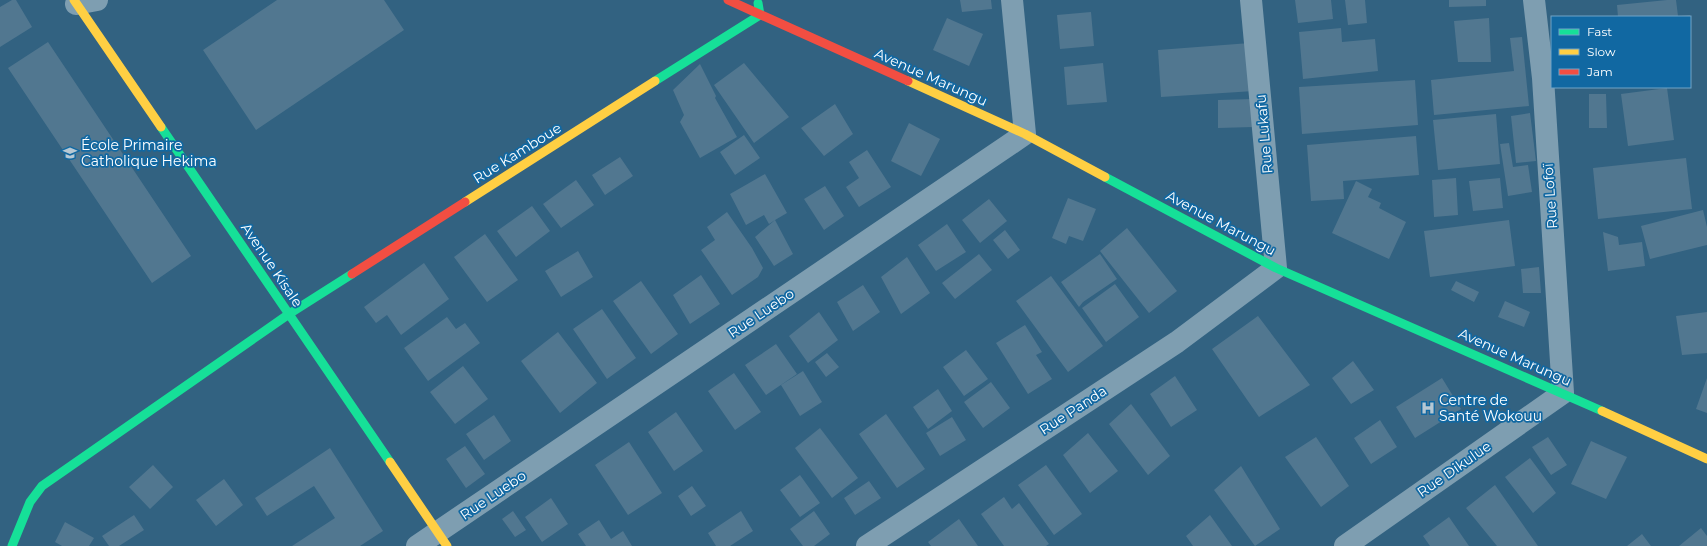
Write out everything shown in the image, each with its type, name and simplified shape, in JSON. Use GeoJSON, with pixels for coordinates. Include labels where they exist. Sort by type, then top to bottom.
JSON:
{"type":"FeatureCollection","features":[{"type":"Feature","properties":{"kind":"street"},"geometry":{"type":"LineString","coordinates":[[75,2],[97,0]]}},
{"type":"Feature","properties":{"kind":"street","name":"Avenue Marungu"},"geometry":{"type":"LineString","coordinates":[[728,0],[1026,134],[1276,268],[1563,393],[1707,459]]}},
{"type":"Feature","properties":{"kind":"street"},"geometry":{"type":"LineString","coordinates":[[758,0],[760,15]]}},
{"type":"Feature","properties":{"kind":"street"},"geometry":{"type":"LineString","coordinates":[[1012,0],[1026,134]]}},
{"type":"Feature","properties":{"kind":"street","name":"Rue Lukafu"},"geometry":{"type":"LineString","coordinates":[[1251,0],[1276,268]]}},
{"type":"Feature","properties":{"kind":"street","name":"Rue Lofoï"},"geometry":{"type":"LineString","coordinates":[[1534,0],[1543,78],[1563,393]]}},
{"type":"Feature","properties":{"kind":"street","name":"Avenue Kisale"},"geometry":{"type":"LineString","coordinates":[[75,2],[443,539]]}},
{"type":"Feature","properties":{"kind":"street","name":"Rue Kamboue"},"geometry":{"type":"LineString","coordinates":[[12,546],[30,502],[42,486],[289,314],[760,15]]}},
{"type":"Feature","properties":{"kind":"street","name":"Rue Luebo"},"geometry":{"type":"LineString","coordinates":[[417,546],[443,539],[1026,134]]}},
{"type":"Feature","properties":{"kind":"street","name":"Rue Panda"},"geometry":{"type":"LineString","coordinates":[[866,546],[1177,342],[1276,268]]}},
{"type":"Feature","properties":{"kind":"street","name":"Rue Dikulue"},"geometry":{"type":"LineString","coordinates":[[1345,546],[1563,393]]}},
{"type":"Feature","properties":{"kind":"building"},"geometry":{"type":"Polygon","coordinates":[[[12,0],[16,0],[32,27],[0,47],[0,7],[12,0]]]}},
{"type":"Feature","properties":{"kind":"building"},"geometry":{"type":"Polygon","coordinates":[[[277,0],[384,0],[404,30],[256,130],[203,50],[277,0]]]}},
{"type":"Feature","properties":{"kind":"building"},"geometry":{"type":"Polygon","coordinates":[[[960,0],[991,0],[992,9],[962,12],[960,0]]]}},
{"type":"Feature","properties":{"kind":"building"},"geometry":{"type":"Polygon","coordinates":[[[1295,0],[1331,0],[1333,19],[1298,23],[1295,0]]]}},
{"type":"Feature","properties":{"kind":"building"},"geometry":{"type":"Polygon","coordinates":[[[1345,0],[1365,0],[1367,23],[1348,25],[1345,0]]]}},
{"type":"Feature","properties":{"kind":"building"},"geometry":{"type":"Polygon","coordinates":[[[1449,0],[1486,0],[1486,6],[1449,7],[1449,0]]]}},
{"type":"Feature","properties":{"kind":"building"},"geometry":{"type":"Polygon","coordinates":[[[1676,0],[1678,16],[1618,16],[1617,5],[1676,0]]]}},
{"type":"Feature","properties":{"kind":"building"},"geometry":{"type":"Polygon","coordinates":[[[1091,12],[1094,46],[1060,49],[1057,15],[1091,12]]]}},
{"type":"Feature","properties":{"kind":"building"},"geometry":{"type":"Polygon","coordinates":[[[947,18],[983,34],[969,66],[933,50],[947,18]]]}},
{"type":"Feature","properties":{"kind":"building"},"geometry":{"type":"Polygon","coordinates":[[[1489,18],[1491,62],[1458,62],[1454,21],[1489,18]]]}},
{"type":"Feature","properties":{"kind":"building"},"geometry":{"type":"Polygon","coordinates":[[[1341,28],[1342,42],[1375,39],[1378,71],[1303,79],[1299,32],[1341,28]]]}},
{"type":"Feature","properties":{"kind":"building"},"geometry":{"type":"Polygon","coordinates":[[[1522,37],[1529,106],[1434,115],[1431,80],[1514,71],[1510,38],[1522,37]]]}},
{"type":"Feature","properties":{"kind":"building"},"geometry":{"type":"Polygon","coordinates":[[[48,42],[191,256],[152,283],[8,68],[48,42]]]}},
{"type":"Feature","properties":{"kind":"building"},"geometry":{"type":"Polygon","coordinates":[[[1250,43],[1254,91],[1161,97],[1158,50],[1250,43]]]}},
{"type":"Feature","properties":{"kind":"building"},"geometry":{"type":"Polygon","coordinates":[[[744,63],[789,117],[754,143],[714,85],[744,63]]]}},
{"type":"Feature","properties":{"kind":"building"},"geometry":{"type":"Polygon","coordinates":[[[1103,63],[1107,102],[1067,105],[1064,67],[1103,63]]]}},
{"type":"Feature","properties":{"kind":"building"},"geometry":{"type":"Polygon","coordinates":[[[700,64],[716,96],[715,98],[737,137],[700,158],[680,122],[684,115],[673,90],[700,64]]]}},
{"type":"Feature","properties":{"kind":"building"},"geometry":{"type":"Polygon","coordinates":[[[1415,80],[1418,125],[1302,134],[1299,87],[1415,80]]]}},
{"type":"Feature","properties":{"kind":"building"},"geometry":{"type":"Polygon","coordinates":[[[1667,88],[1674,140],[1628,146],[1621,94],[1667,88]]]}},
{"type":"Feature","properties":{"kind":"building"},"geometry":{"type":"Polygon","coordinates":[[[1589,94],[1606,94],[1607,128],[1589,128],[1589,94]]]}},
{"type":"Feature","properties":{"kind":"building"},"geometry":{"type":"Polygon","coordinates":[[[1253,99],[1253,127],[1218,128],[1218,100],[1253,99]]]}},
{"type":"Feature","properties":{"kind":"building"},"geometry":{"type":"Polygon","coordinates":[[[835,104],[853,134],[824,156],[801,128],[835,104]]]}},
{"type":"Feature","properties":{"kind":"building"},"geometry":{"type":"Polygon","coordinates":[[[1530,113],[1536,161],[1516,163],[1511,116],[1530,113]]]}},
{"type":"Feature","properties":{"kind":"building"},"geometry":{"type":"Polygon","coordinates":[[[1496,114],[1500,164],[1438,170],[1433,120],[1496,114]]]}},
{"type":"Feature","properties":{"kind":"building"},"geometry":{"type":"Polygon","coordinates":[[[909,123],[940,139],[921,176],[891,161],[909,123]]]}},
{"type":"Feature","properties":{"kind":"building"},"geometry":{"type":"Polygon","coordinates":[[[744,135],[760,158],[735,175],[720,152],[744,135]]]}},
{"type":"Feature","properties":{"kind":"building"},"geometry":{"type":"Polygon","coordinates":[[[1416,136],[1419,175],[1343,181],[1344,199],[1311,201],[1307,145],[1416,136]]]}},
{"type":"Feature","properties":{"kind":"building"},"geometry":{"type":"Polygon","coordinates":[[[1509,143],[1513,167],[1528,165],[1532,192],[1508,196],[1500,144],[1509,143]]]}},
{"type":"Feature","properties":{"kind":"building"},"geometry":{"type":"Polygon","coordinates":[[[867,150],[891,187],[859,207],[846,187],[859,178],[849,162],[867,150]]]}},
{"type":"Feature","properties":{"kind":"building"},"geometry":{"type":"Polygon","coordinates":[[[620,157],[633,176],[605,195],[592,175],[620,157]]]}},
{"type":"Feature","properties":{"kind":"building"},"geometry":{"type":"Polygon","coordinates":[[[1686,158],[1692,209],[1598,219],[1593,168],[1686,158]]]}},
{"type":"Feature","properties":{"kind":"building"},"geometry":{"type":"Polygon","coordinates":[[[765,174],[787,213],[769,224],[764,215],[746,225],[730,194],[765,174]]]}},
{"type":"Feature","properties":{"kind":"building"},"geometry":{"type":"Polygon","coordinates":[[[1456,178],[1458,215],[1434,217],[1432,180],[1456,178]]]}},
{"type":"Feature","properties":{"kind":"building"},"geometry":{"type":"Polygon","coordinates":[[[1500,178],[1503,208],[1473,211],[1469,181],[1500,178]]]}},
{"type":"Feature","properties":{"kind":"building"},"geometry":{"type":"Polygon","coordinates":[[[576,180],[594,205],[561,228],[543,204],[576,180]]]}},
{"type":"Feature","properties":{"kind":"building"},"geometry":{"type":"Polygon","coordinates":[[[1356,181],[1372,189],[1368,197],[1381,203],[1379,208],[1406,222],[1389,259],[1332,233],[1356,181]]]}},
{"type":"Feature","properties":{"kind":"building"},"geometry":{"type":"Polygon","coordinates":[[[825,186],[844,216],[824,230],[804,199],[825,186]]]}},
{"type":"Feature","properties":{"kind":"building"},"geometry":{"type":"Polygon","coordinates":[[[1068,198],[1096,209],[1083,241],[1069,236],[1066,244],[1052,238],[1068,198]]]}},
{"type":"Feature","properties":{"kind":"building"},"geometry":{"type":"Polygon","coordinates":[[[989,199],[1007,221],[980,243],[962,220],[989,199]]]}},
{"type":"Feature","properties":{"kind":"building"},"geometry":{"type":"Polygon","coordinates":[[[532,206],[550,231],[516,257],[497,231],[532,206]]]}},
{"type":"Feature","properties":{"kind":"building"},"geometry":{"type":"Polygon","coordinates":[[[1703,210],[1707,227],[1707,245],[1650,259],[1641,226],[1703,210]]]}},
{"type":"Feature","properties":{"kind":"building"},"geometry":{"type":"Polygon","coordinates":[[[727,212],[752,248],[763,268],[758,277],[732,295],[701,250],[715,240],[707,227],[727,212]]]}},
{"type":"Feature","properties":{"kind":"building"},"geometry":{"type":"Polygon","coordinates":[[[775,220],[793,254],[774,266],[755,237],[775,220]]]}},
{"type":"Feature","properties":{"kind":"building"},"geometry":{"type":"Polygon","coordinates":[[[1509,220],[1515,266],[1430,277],[1424,231],[1509,220]]]}},
{"type":"Feature","properties":{"kind":"building"},"geometry":{"type":"Polygon","coordinates":[[[947,224],[966,252],[936,271],[918,245],[947,224]]]}},
{"type":"Feature","properties":{"kind":"building"},"geometry":{"type":"Polygon","coordinates":[[[1127,228],[1177,291],[1149,313],[1100,251],[1127,228]]]}},
{"type":"Feature","properties":{"kind":"building"},"geometry":{"type":"Polygon","coordinates":[[[1005,230],[1020,250],[1008,259],[993,240],[1005,230]]]}},
{"type":"Feature","properties":{"kind":"building"},"geometry":{"type":"Polygon","coordinates":[[[1603,232],[1618,237],[1619,245],[1642,242],[1645,266],[1608,271],[1603,232]]]}},
{"type":"Feature","properties":{"kind":"building"},"geometry":{"type":"Polygon","coordinates":[[[485,234],[518,280],[487,302],[454,257],[485,234]]]}},
{"type":"Feature","properties":{"kind":"building"},"geometry":{"type":"Polygon","coordinates":[[[578,251],[593,277],[561,297],[545,271],[578,251]]]}},
{"type":"Feature","properties":{"kind":"building"},"geometry":{"type":"Polygon","coordinates":[[[979,254],[992,270],[955,299],[942,283],[979,254]]]}},
{"type":"Feature","properties":{"kind":"building"},"geometry":{"type":"Polygon","coordinates":[[[1100,254],[1117,279],[1083,302],[1079,307],[1061,282],[1100,254]]]}},
{"type":"Feature","properties":{"kind":"building"},"geometry":{"type":"Polygon","coordinates":[[[907,257],[930,293],[901,314],[881,277],[907,257]]]}},
{"type":"Feature","properties":{"kind":"building"},"geometry":{"type":"Polygon","coordinates":[[[424,263],[449,299],[401,335],[387,315],[376,323],[364,307],[424,263]]]}},
{"type":"Feature","properties":{"kind":"building"},"geometry":{"type":"Polygon","coordinates":[[[1539,267],[1541,293],[1523,293],[1521,269],[1539,267]]]}},
{"type":"Feature","properties":{"kind":"building"},"geometry":{"type":"Polygon","coordinates":[[[701,275],[720,304],[690,324],[673,295],[701,275]]]}},
{"type":"Feature","properties":{"kind":"building"},"geometry":{"type":"Polygon","coordinates":[[[1051,276],[1103,346],[1068,372],[1016,301],[1051,276]]]}},
{"type":"Feature","properties":{"kind":"building"},"geometry":{"type":"Polygon","coordinates":[[[641,281],[678,334],[651,354],[613,301],[641,281]]]}},
{"type":"Feature","properties":{"kind":"building"},"geometry":{"type":"Polygon","coordinates":[[[1456,281],[1479,292],[1474,302],[1451,290],[1456,281]]]}},
{"type":"Feature","properties":{"kind":"building"},"geometry":{"type":"Polygon","coordinates":[[[1115,284],[1139,317],[1106,342],[1082,308],[1115,284]]]}},
{"type":"Feature","properties":{"kind":"building"},"geometry":{"type":"Polygon","coordinates":[[[863,285],[880,312],[853,331],[837,302],[863,285]]]}},
{"type":"Feature","properties":{"kind":"building"},"geometry":{"type":"Polygon","coordinates":[[[1505,301],[1530,312],[1524,327],[1498,317],[1505,301]]]}},
{"type":"Feature","properties":{"kind":"building"},"geometry":{"type":"Polygon","coordinates":[[[602,309],[636,358],[607,379],[573,329],[602,309]]]}},
{"type":"Feature","properties":{"kind":"building"},"geometry":{"type":"Polygon","coordinates":[[[819,312],[838,340],[808,363],[789,336],[819,312]]]}},
{"type":"Feature","properties":{"kind":"building"},"geometry":{"type":"Polygon","coordinates":[[[1707,312],[1707,353],[1682,355],[1676,316],[1707,312]]]}},
{"type":"Feature","properties":{"kind":"building"},"geometry":{"type":"Polygon","coordinates":[[[1258,316],[1310,385],[1259,417],[1212,349],[1258,316]]]}},
{"type":"Feature","properties":{"kind":"building"},"geometry":{"type":"Polygon","coordinates":[[[447,317],[456,329],[465,323],[480,343],[428,381],[404,348],[447,317]]]}},
{"type":"Feature","properties":{"kind":"building"},"geometry":{"type":"Polygon","coordinates":[[[1025,325],[1042,352],[1036,355],[1052,379],[1028,394],[996,343],[1025,325]]]}},
{"type":"Feature","properties":{"kind":"building"},"geometry":{"type":"Polygon","coordinates":[[[558,332],[597,383],[560,413],[521,361],[558,332]]]}},
{"type":"Feature","properties":{"kind":"building"},"geometry":{"type":"Polygon","coordinates":[[[776,344],[797,374],[766,395],[745,365],[776,344]]]}},
{"type":"Feature","properties":{"kind":"building"},"geometry":{"type":"Polygon","coordinates":[[[966,350],[988,379],[964,396],[943,367],[966,350]]]}},
{"type":"Feature","properties":{"kind":"building"},"geometry":{"type":"Polygon","coordinates":[[[827,353],[839,367],[826,377],[815,362],[827,353]]]}},
{"type":"Feature","properties":{"kind":"building"},"geometry":{"type":"Polygon","coordinates":[[[1353,361],[1374,390],[1351,404],[1332,378],[1353,361]]]}},
{"type":"Feature","properties":{"kind":"building"},"geometry":{"type":"Polygon","coordinates":[[[463,366],[488,399],[455,424],[430,392],[463,366]]]}},
{"type":"Feature","properties":{"kind":"building"},"geometry":{"type":"Polygon","coordinates":[[[803,371],[822,402],[800,416],[781,385],[803,371]]]}},
{"type":"Feature","properties":{"kind":"building"},"geometry":{"type":"Polygon","coordinates":[[[734,373],[761,412],[735,430],[708,391],[734,373]]]}},
{"type":"Feature","properties":{"kind":"building"},"geometry":{"type":"Polygon","coordinates":[[[1175,376],[1197,410],[1171,427],[1150,394],[1175,376]]]}},
{"type":"Feature","properties":{"kind":"building","name":"Centre de Santé Wokouu"},"geometry":{"type":"Polygon","coordinates":[[[1442,378],[1461,409],[1415,438],[1396,407],[1442,378]]]}},
{"type":"Feature","properties":{"kind":"building"},"geometry":{"type":"Polygon","coordinates":[[[1707,378],[1707,413],[1696,409],[1707,378]]]}},
{"type":"Feature","properties":{"kind":"building"},"geometry":{"type":"Polygon","coordinates":[[[991,382],[1010,408],[983,428],[964,402],[991,382]]]}},
{"type":"Feature","properties":{"kind":"building"},"geometry":{"type":"Polygon","coordinates":[[[938,389],[952,411],[928,429],[913,407],[938,389]]]}},
{"type":"Feature","properties":{"kind":"building"},"geometry":{"type":"Polygon","coordinates":[[[1131,404],[1170,456],[1148,475],[1109,424],[1131,404]]]}},
{"type":"Feature","properties":{"kind":"building"},"geometry":{"type":"Polygon","coordinates":[[[676,412],[703,451],[674,471],[648,432],[676,412]]]}},
{"type":"Feature","properties":{"kind":"building"},"geometry":{"type":"Polygon","coordinates":[[[886,414],[925,469],[897,488],[859,434],[886,414]]]}},
{"type":"Feature","properties":{"kind":"building"},"geometry":{"type":"Polygon","coordinates":[[[494,415],[511,441],[484,460],[466,434],[494,415]]]}},
{"type":"Feature","properties":{"kind":"building"},"geometry":{"type":"Polygon","coordinates":[[[952,417],[966,440],[940,456],[926,433],[952,417]]]}},
{"type":"Feature","properties":{"kind":"building"},"geometry":{"type":"Polygon","coordinates":[[[1380,420],[1397,447],[1371,464],[1354,438],[1380,420]]]}},
{"type":"Feature","properties":{"kind":"building"},"geometry":{"type":"Polygon","coordinates":[[[820,428],[858,478],[832,498],[795,448],[820,428]]]}},
{"type":"Feature","properties":{"kind":"building"},"geometry":{"type":"Polygon","coordinates":[[[1088,433],[1118,471],[1090,493],[1063,455],[1088,433]]]}},
{"type":"Feature","properties":{"kind":"building"},"geometry":{"type":"Polygon","coordinates":[[[1316,437],[1349,486],[1321,507],[1285,457],[1316,437]]]}},
{"type":"Feature","properties":{"kind":"building"},"geometry":{"type":"Polygon","coordinates":[[[1548,437],[1567,465],[1551,475],[1532,447],[1548,437]]]}},
{"type":"Feature","properties":{"kind":"building"},"geometry":{"type":"Polygon","coordinates":[[[1591,441],[1627,457],[1606,499],[1571,484],[1591,441]]]}},
{"type":"Feature","properties":{"kind":"building"},"geometry":{"type":"Polygon","coordinates":[[[629,442],[662,493],[628,515],[595,465],[629,442]]]}},
{"type":"Feature","properties":{"kind":"building"},"geometry":{"type":"Polygon","coordinates":[[[465,446],[485,474],[466,488],[446,459],[465,446]]]}},
{"type":"Feature","properties":{"kind":"building"},"geometry":{"type":"Polygon","coordinates":[[[330,448],[383,531],[360,546],[292,546],[335,518],[314,486],[267,516],[255,498],[330,448]]]}},
{"type":"Feature","properties":{"kind":"building"},"geometry":{"type":"Polygon","coordinates":[[[1530,458],[1556,493],[1533,513],[1505,477],[1530,458]]]}},
{"type":"Feature","properties":{"kind":"building"},"geometry":{"type":"Polygon","coordinates":[[[153,465],[173,487],[150,509],[129,487],[153,465]]]}},
{"type":"Feature","properties":{"kind":"building"},"geometry":{"type":"Polygon","coordinates":[[[1046,465],[1082,514],[1054,535],[1018,485],[1046,465]]]}},
{"type":"Feature","properties":{"kind":"building"},"geometry":{"type":"Polygon","coordinates":[[[1241,466],[1280,529],[1255,546],[1214,490],[1241,466]]]}},
{"type":"Feature","properties":{"kind":"building"},"geometry":{"type":"Polygon","coordinates":[[[800,475],[820,503],[800,517],[780,490],[800,475]]]}},
{"type":"Feature","properties":{"kind":"building"},"geometry":{"type":"Polygon","coordinates":[[[224,479],[243,505],[216,526],[196,500],[224,479]]]}},
{"type":"Feature","properties":{"kind":"building"},"geometry":{"type":"Polygon","coordinates":[[[869,481],[881,498],[855,515],[844,498],[869,481]]]}},
{"type":"Feature","properties":{"kind":"building"},"geometry":{"type":"Polygon","coordinates":[[[1495,485],[1538,546],[1497,546],[1466,508],[1495,485]]]}},
{"type":"Feature","properties":{"kind":"building"},"geometry":{"type":"Polygon","coordinates":[[[692,486],[706,506],[691,516],[678,496],[692,486]]]}},
{"type":"Feature","properties":{"kind":"building"},"geometry":{"type":"Polygon","coordinates":[[[1004,497],[1012,509],[1019,503],[1049,544],[1046,546],[1004,546],[981,514],[1004,497]]]}},
{"type":"Feature","properties":{"kind":"building"},"geometry":{"type":"Polygon","coordinates":[[[551,498],[568,524],[542,542],[525,517],[551,498]]]}},
{"type":"Feature","properties":{"kind":"building"},"geometry":{"type":"Polygon","coordinates":[[[513,511],[526,530],[515,537],[502,519],[513,511]]]}},
{"type":"Feature","properties":{"kind":"building"},"geometry":{"type":"Polygon","coordinates":[[[741,511],[753,531],[730,546],[716,546],[708,533],[741,511]]]}},
{"type":"Feature","properties":{"kind":"building"},"geometry":{"type":"Polygon","coordinates":[[[814,511],[830,534],[814,546],[803,546],[790,529],[814,511]]]}},
{"type":"Feature","properties":{"kind":"building"},"geometry":{"type":"Polygon","coordinates":[[[134,515],[144,530],[119,546],[109,546],[102,536],[134,515]]]}},
{"type":"Feature","properties":{"kind":"building"},"geometry":{"type":"Polygon","coordinates":[[[1210,515],[1232,546],[1193,546],[1186,536],[1210,515]]]}},
{"type":"Feature","properties":{"kind":"building"},"geometry":{"type":"Polygon","coordinates":[[[1449,517],[1469,546],[1430,546],[1423,536],[1449,517]]]}},
{"type":"Feature","properties":{"kind":"building"},"geometry":{"type":"Polygon","coordinates":[[[959,519],[978,546],[931,546],[928,542],[959,519]]]}},
{"type":"Feature","properties":{"kind":"building"},"geometry":{"type":"Polygon","coordinates":[[[599,520],[611,539],[623,531],[632,546],[586,546],[578,534],[599,520]]]}},
{"type":"Feature","properties":{"kind":"building"},"geometry":{"type":"Polygon","coordinates":[[[65,522],[94,538],[89,546],[62,546],[55,542],[65,522]]]}},
{"type":"Feature","properties":{"kind":"building"},"geometry":{"type":"Polygon","coordinates":[[[1701,528],[1707,536],[1707,546],[1679,546],[1701,528]]]}},
{"type":"Feature","properties":{"kind":"building"},"geometry":{"type":"Polygon","coordinates":[[[1642,534],[1651,546],[1627,546],[1642,534]]]}},
{"type":"Feature","properties":{"kind":"traffic: fast"},"geometry":{"type":"LineString","coordinates":[[655,81],[760,15],[758,3]]}},
{"type":"Feature","properties":{"kind":"traffic: fast"},"geometry":{"type":"LineString","coordinates":[[161,127],[390,462]]}},
{"type":"Feature","properties":{"kind":"traffic: fast"},"geometry":{"type":"LineString","coordinates":[[1105,177],[1276,268],[1602,411]]}},
{"type":"Feature","properties":{"kind":"traffic: fast"},"geometry":{"type":"LineString","coordinates":[[12,546],[30,502],[42,486],[289,314],[352,274]]}},
{"type":"Feature","properties":{"kind":"traffic: slow"},"geometry":{"type":"LineString","coordinates":[[74,0],[161,127]]}},
{"type":"Feature","properties":{"kind":"traffic: slow"},"geometry":{"type":"LineString","coordinates":[[465,202],[655,81]]}},
{"type":"Feature","properties":{"kind":"traffic: slow"},"geometry":{"type":"LineString","coordinates":[[908,81],[1025,134],[1105,177]]}},
{"type":"Feature","properties":{"kind":"traffic: slow"},"geometry":{"type":"LineString","coordinates":[[1602,411],[1707,459]]}},
{"type":"Feature","properties":{"kind":"traffic: slow"},"geometry":{"type":"LineString","coordinates":[[390,462],[447,546]]}},
{"type":"Feature","properties":{"kind":"traffic: jam"},"geometry":{"type":"LineString","coordinates":[[728,0],[908,81]]}},
{"type":"Feature","properties":{"kind":"traffic: jam"},"geometry":{"type":"LineString","coordinates":[[352,274],[465,202]]}},
{"type":"Feature","properties":{"kind":"place","name":"École Primaire Catholique Hekima"},"geometry":{"type":"Point","coordinates":[70,153]}},
{"type":"Feature","properties":{"kind":"place","name":"Centre de Santé Wokouu"},"geometry":{"type":"Point","coordinates":[1428,408]}}]}
